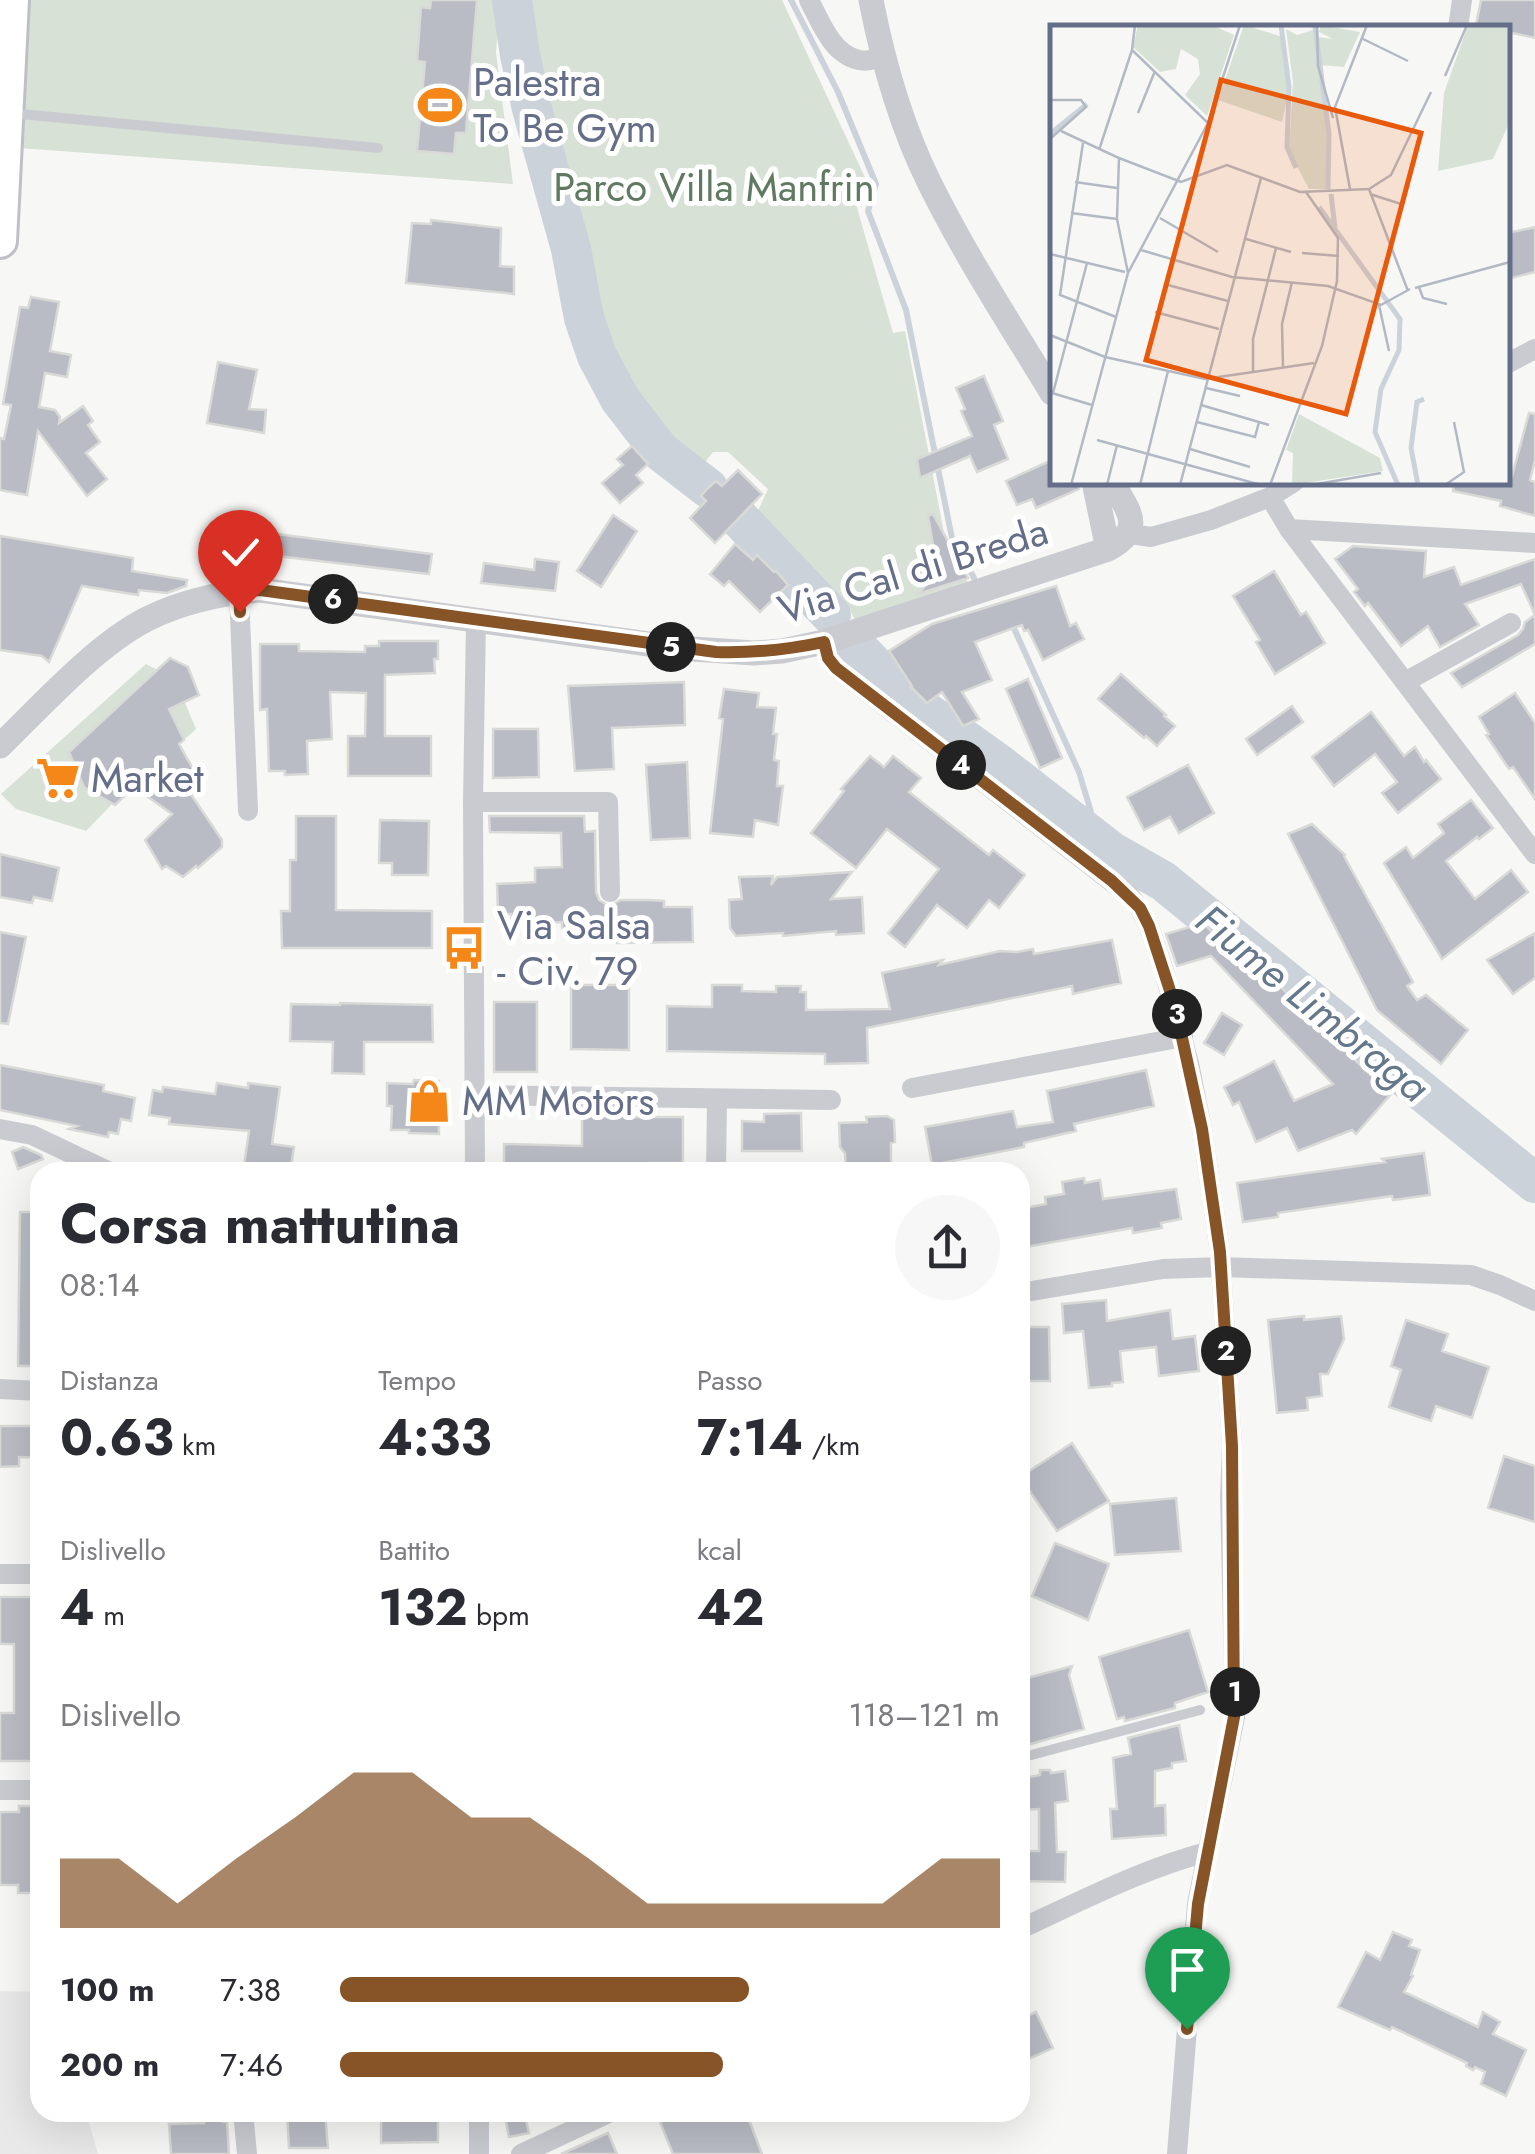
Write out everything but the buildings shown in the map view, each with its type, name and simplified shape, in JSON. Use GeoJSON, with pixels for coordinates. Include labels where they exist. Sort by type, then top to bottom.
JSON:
{"type":"FeatureCollection","features":[{"type":"Feature","properties":{"kind":"main road"},"geometry":{"type":"LineString","coordinates":[[0,241],[12,0]]}},
{"type":"Feature","properties":{"kind":"street"},"geometry":{"type":"LineString","coordinates":[[810,0],[842,52],[873,59]]}},
{"type":"Feature","properties":{"kind":"street"},"geometry":{"type":"LineString","coordinates":[[871,0],[873,59],[928,179],[1050,391]]}},
{"type":"Feature","properties":{"kind":"street"},"geometry":{"type":"LineString","coordinates":[[1458,25],[1462,0]]}},
{"type":"Feature","properties":{"kind":"street"},"geometry":{"type":"LineString","coordinates":[[1510,362],[1535,350]]}},
{"type":"Feature","properties":{"kind":"street"},"geometry":{"type":"LineString","coordinates":[[1095,485],[1108,549]]}},
{"type":"Feature","properties":{"kind":"street"},"geometry":{"type":"LineString","coordinates":[[1113,485],[1130,519],[1130,534]]}},
{"type":"Feature","properties":{"kind":"street","name":"Via Cal di Breda"},"geometry":{"type":"LineString","coordinates":[[0,746],[76,672],[144,620],[206,597],[260,590],[599,638],[716,652],[768,652],[824,642],[1108,549],[1130,534],[1151,537],[1211,520],[1270,497],[1289,485]]}},
{"type":"Feature","properties":{"kind":"street"},"geometry":{"type":"LineString","coordinates":[[1270,497],[1289,529],[1535,854]]}},
{"type":"Feature","properties":{"kind":"street"},"geometry":{"type":"LineString","coordinates":[[1289,529],[1535,543]]}},
{"type":"Feature","properties":{"kind":"street"},"geometry":{"type":"LineString","coordinates":[[239,592],[248,811]]}},
{"type":"Feature","properties":{"kind":"street"},"geometry":{"type":"LineString","coordinates":[[474,1162],[476,619]]}},
{"type":"Feature","properties":{"kind":"street"},"geometry":{"type":"LineString","coordinates":[[1406,682],[1510,623]]}},
{"type":"Feature","properties":{"kind":"street"},"geometry":{"type":"LineString","coordinates":[[824,642],[828,658],[836,668],[1130,896],[1149,926],[1182,1037],[1210,1176],[1221,1267],[1231,1430],[1235,1690],[1234,1717],[1198,1904],[1177,2154]]}},
{"type":"Feature","properties":{"kind":"street"},"geometry":{"type":"LineString","coordinates":[[474,802],[608,802],[610,892]]}},
{"type":"Feature","properties":{"kind":"street"},"geometry":{"type":"LineString","coordinates":[[912,1088],[1182,1037]]}},
{"type":"Feature","properties":{"kind":"street"},"geometry":{"type":"LineString","coordinates":[[474,1095],[831,1100]]}},
{"type":"Feature","properties":{"kind":"street"},"geometry":{"type":"LineString","coordinates":[[716,1162],[717,1100]]}},
{"type":"Feature","properties":{"kind":"street"},"geometry":{"type":"LineString","coordinates":[[0,1130],[32,1135],[89,1162]]}},
{"type":"Feature","properties":{"kind":"street"},"geometry":{"type":"LineString","coordinates":[[1030,1291],[1164,1269],[1221,1267],[1471,1275],[1535,1301]]}},
{"type":"Feature","properties":{"kind":"street"},"geometry":{"type":"LineString","coordinates":[[0,1389],[30,1390]]}},
{"type":"Feature","properties":{"kind":"street"},"geometry":{"type":"LineString","coordinates":[[0,1574],[30,1574]]}},
{"type":"Feature","properties":{"kind":"street"},"geometry":{"type":"LineString","coordinates":[[0,1790],[30,1790]]}},
{"type":"Feature","properties":{"kind":"street"},"geometry":{"type":"LineString","coordinates":[[1030,1924],[1137,1876],[1207,1852]]}},
{"type":"Feature","properties":{"kind":"street"},"geometry":{"type":"LineString","coordinates":[[244,2122],[247,2154]]}},
{"type":"Feature","properties":{"kind":"street"},"geometry":{"type":"LineString","coordinates":[[479,2122],[479,2154]]}},
{"type":"Feature","properties":{"kind":"street"},"geometry":{"type":"LineString","coordinates":[[522,2154],[589,2122]]}},
{"type":"Feature","properties":{"kind":"lane"},"geometry":{"type":"LineString","coordinates":[[6,113],[378,148]]}},
{"type":"Feature","properties":{"kind":"lane"},"geometry":{"type":"LineString","coordinates":[[1030,1755],[1200,1710]]}},
{"type":"Feature","properties":{"kind":"shaded area"},"geometry":{"type":"Polygon","coordinates":[[[0,1991],[30,1992],[30,2122],[89,2122],[98,2154],[0,2154],[0,1991]]]}},
{"type":"Feature","properties":{"kind":"green space"},"geometry":{"type":"Polygon","coordinates":[[[26,0],[500,0],[496,53],[513,184],[19,148],[26,0]]]}},
{"type":"Feature","properties":{"kind":"green space","name":"Parco Villa Manfrin"},"geometry":{"type":"Polygon","coordinates":[[[525,0],[782,0],[870,188],[854,197],[893,333],[905,331],[946,543],[968,583],[855,621],[850,609],[836,613],[756,515],[768,489],[728,452],[713,452],[700,469],[621,380],[535,83],[523,18],[525,0]]]}},
{"type":"Feature","properties":{"kind":"green space"},"geometry":{"type":"Polygon","coordinates":[[[146,664],[175,679],[196,729],[184,740],[169,709],[136,690],[69,752],[84,787],[112,804],[86,831],[16,809],[1,794],[146,664]]]}},
{"type":"Feature","properties":{"kind":"waterway","name":"Fiume Limbraga"},"geometry":{"type":"LineString","coordinates":[[512,0],[532,109],[597,356],[620,399],[660,451],[708,488]]}},
{"type":"Feature","properties":{"kind":"waterway"},"geometry":{"type":"LineString","coordinates":[[791,0],[838,92],[876,184],[868,211],[906,310],[952,538],[974,578]]}},
{"type":"Feature","properties":{"kind":"waterway","name":"Fiume Limbraga"},"geometry":{"type":"LineString","coordinates":[[739,518],[831,615]]}},
{"type":"Feature","properties":{"kind":"waterway"},"geometry":{"type":"LineString","coordinates":[[1012,624],[1079,772],[1100,842]]}},
{"type":"Feature","properties":{"kind":"waterway","name":"Fiume Limbraga"},"geometry":{"type":"LineString","coordinates":[[854,644],[901,694],[1112,852],[1163,881],[1535,1183]]}},
{"type":"Feature","properties":{"kind":"place","name":"Palestra To Be Gym"},"geometry":{"type":"Point","coordinates":[440,105]}},
{"type":"Feature","properties":{"kind":"place","name":"Market"},"geometry":{"type":"Point","coordinates":[58,778]}},
{"type":"Feature","properties":{"kind":"place","name":"Via Salsa - Civ. 79"},"geometry":{"type":"Point","coordinates":[464,948]}},
{"type":"Feature","properties":{"kind":"place","name":"MM Motors"},"geometry":{"type":"Point","coordinates":[429,1101]}},
{"type":"Feature","properties":{"kind":"route"},"geometry":{"type":"LineString","coordinates":[[240,612],[239,592],[260,590],[716,652],[754,654],[824,642],[828,658],[836,668],[1112,881],[1140,908],[1175,1006],[1202,1129],[1220,1252],[1232,1446],[1234,1717],[1198,1904],[1187,2029]]}}]}
